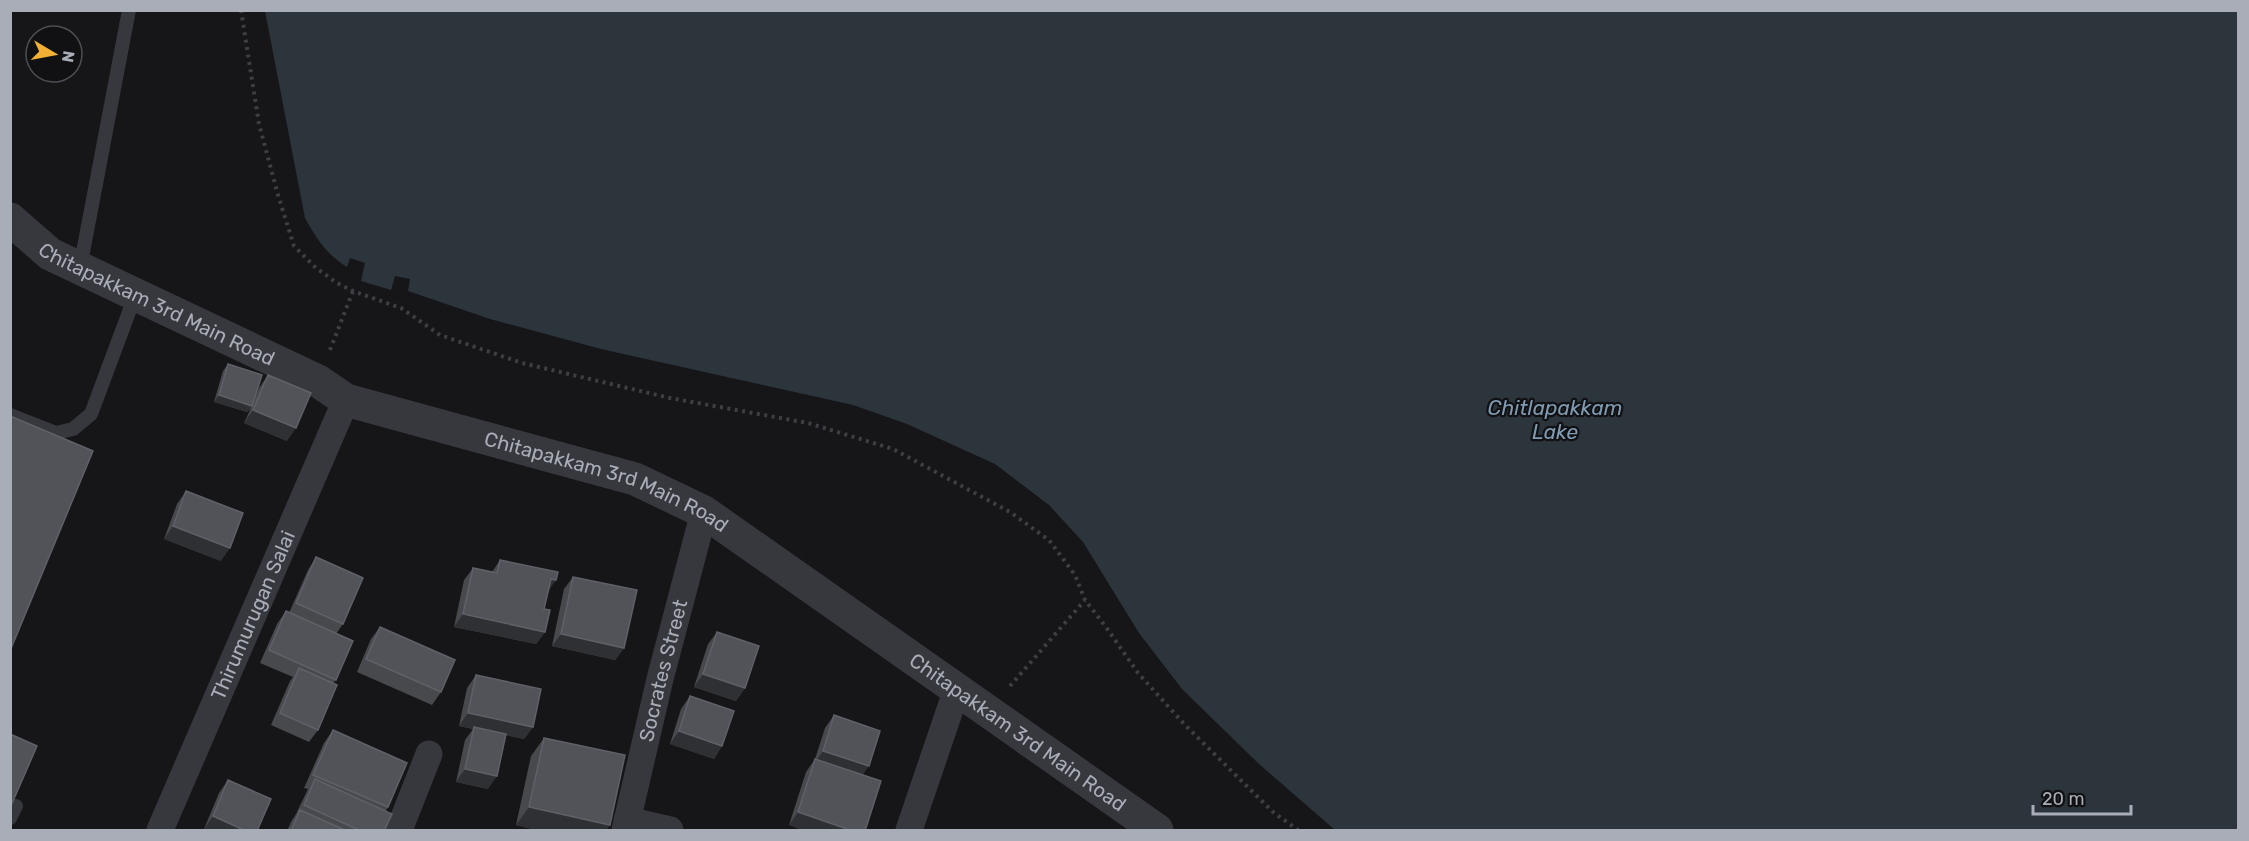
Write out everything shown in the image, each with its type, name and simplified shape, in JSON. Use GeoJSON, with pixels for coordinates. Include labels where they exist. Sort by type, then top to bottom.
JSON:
{"type":"FeatureCollection","features":[{"type":"Feature","properties":{"kind":"street","name":"Chitapakkam 3rd Main Road"},"geometry":{"type":"LineString","coordinates":[[10,219],[50,254],[318,381],[346,400],[635,479],[704,512],[1157,831]]}},
{"type":"Feature","properties":{"kind":"street","name":"Thirumurugan Salai"},"geometry":{"type":"LineString","coordinates":[[160,831],[346,400]]}},
{"type":"Feature","properties":{"kind":"street","name":"Socrates Street"},"geometry":{"type":"LineString","coordinates":[[626,825],[660,679],[704,512]]}},
{"type":"Feature","properties":{"kind":"street"},"geometry":{"type":"LineString","coordinates":[[909,831],[957,689]]}},
{"type":"Feature","properties":{"kind":"street"},"geometry":{"type":"LineString","coordinates":[[399,831],[429,754]]}},
{"type":"Feature","properties":{"kind":"street"},"geometry":{"type":"LineString","coordinates":[[626,825],[670,831]]}},
{"type":"Feature","properties":{"kind":"lane"},"geometry":{"type":"LineString","coordinates":[[80,268],[129,10]]}},
{"type":"Feature","properties":{"kind":"lane"},"geometry":{"type":"LineString","coordinates":[[10,415],[56,433],[73,429],[91,414],[135,296]]}},
{"type":"Feature","properties":{"kind":"path"},"geometry":{"type":"LineString","coordinates":[[240,10],[259,123],[294,246],[316,268],[353,291],[401,308],[440,335],[522,363],[670,398],[808,423],[893,449],[1010,512],[1049,540],[1075,575],[1085,600],[1138,673],[1185,725],[1273,812],[1298,831]]}},
{"type":"Feature","properties":{"kind":"path"},"geometry":{"type":"LineString","coordinates":[[339,327],[353,291]]}},
{"type":"Feature","properties":{"kind":"path"},"geometry":{"type":"LineString","coordinates":[[988,711],[1085,600]]}},
{"type":"Feature","properties":{"kind":"water","name":"Chitlapakkam Lake"},"geometry":{"type":"Polygon","coordinates":[[[265,11],[2238,11],[2238,830],[1335,830],[1259,764],[1182,689],[1139,633],[1083,542],[1049,505],[995,464],[907,424],[853,405],[601,349],[490,319],[408,291],[410,279],[395,276],[391,290],[361,281],[365,263],[350,258],[347,267],[340,262],[323,246],[305,218],[265,11]]]}},
{"type":"Feature","properties":{"kind":"building"},"geometry":{"type":"Polygon","coordinates":[[[228,364],[262,375],[252,406],[219,395],[228,364]]]}},
{"type":"Feature","properties":{"kind":"building"},"geometry":{"type":"Polygon","coordinates":[[[268,375],[311,393],[296,428],[253,410],[268,375]]]}},
{"type":"Feature","properties":{"kind":"building"},"geometry":{"type":"Polygon","coordinates":[[[10,416],[93,451],[10,651],[10,416]]]}},
{"type":"Feature","properties":{"kind":"building"},"geometry":{"type":"Polygon","coordinates":[[[186,491],[243,513],[230,548],[173,526],[186,491]]]}},
{"type":"Feature","properties":{"kind":"building"},"geometry":{"type":"Polygon","coordinates":[[[316,557],[363,578],[343,624],[296,603],[316,557]]]}},
{"type":"Feature","properties":{"kind":"building"},"geometry":{"type":"Polygon","coordinates":[[[500,560],[558,572],[556,580],[551,579],[544,609],[550,610],[545,632],[463,614],[473,568],[497,573],[500,560]]]}},
{"type":"Feature","properties":{"kind":"building"},"geometry":{"type":"Polygon","coordinates":[[[573,577],[637,590],[624,648],[561,634],[573,577]]]}},
{"type":"Feature","properties":{"kind":"building"},"geometry":{"type":"Polygon","coordinates":[[[286,611],[353,641],[336,680],[269,650],[286,611]]]}},
{"type":"Feature","properties":{"kind":"building"},"geometry":{"type":"Polygon","coordinates":[[[380,627],[455,660],[441,692],[366,659],[380,627]]]}},
{"type":"Feature","properties":{"kind":"building"},"geometry":{"type":"Polygon","coordinates":[[[717,632],[759,646],[745,688],[703,674],[717,632]]]}},
{"type":"Feature","properties":{"kind":"building"},"geometry":{"type":"Polygon","coordinates":[[[299,668],[337,685],[318,730],[280,713],[299,668]]]}},
{"type":"Feature","properties":{"kind":"building"},"geometry":{"type":"Polygon","coordinates":[[[476,675],[541,689],[533,727],[468,713],[476,675]]]}},
{"type":"Feature","properties":{"kind":"building"},"geometry":{"type":"Polygon","coordinates":[[[690,696],[734,711],[722,746],[679,731],[690,696]]]}},
{"type":"Feature","properties":{"kind":"building"},"geometry":{"type":"Polygon","coordinates":[[[834,715],[880,731],[869,766],[823,751],[834,715]]]}},
{"type":"Feature","properties":{"kind":"building"},"geometry":{"type":"Polygon","coordinates":[[[474,727],[506,734],[497,776],[465,769],[474,727]]]}},
{"type":"Feature","properties":{"kind":"building"},"geometry":{"type":"Polygon","coordinates":[[[333,730],[407,763],[388,807],[313,775],[333,730]]]}},
{"type":"Feature","properties":{"kind":"building"},"geometry":{"type":"Polygon","coordinates":[[[10,734],[37,746],[10,808],[10,734]]]}},
{"type":"Feature","properties":{"kind":"building"},"geometry":{"type":"Polygon","coordinates":[[[544,738],[625,755],[610,825],[529,807],[544,738]]]}},
{"type":"Feature","properties":{"kind":"building"},"geometry":{"type":"Polygon","coordinates":[[[815,759],[881,781],[865,831],[853,831],[798,812],[815,759]]]}},
{"type":"Feature","properties":{"kind":"building"},"geometry":{"type":"Polygon","coordinates":[[[315,779],[392,814],[384,831],[361,831],[304,805],[315,779]]]}},
{"type":"Feature","properties":{"kind":"building"},"geometry":{"type":"Polygon","coordinates":[[[228,780],[271,799],[257,831],[246,831],[213,816],[228,780]]]}},
{"type":"Feature","properties":{"kind":"building"},"geometry":{"type":"Polygon","coordinates":[[[300,810],[347,831],[291,831],[300,810]]]}}]}
